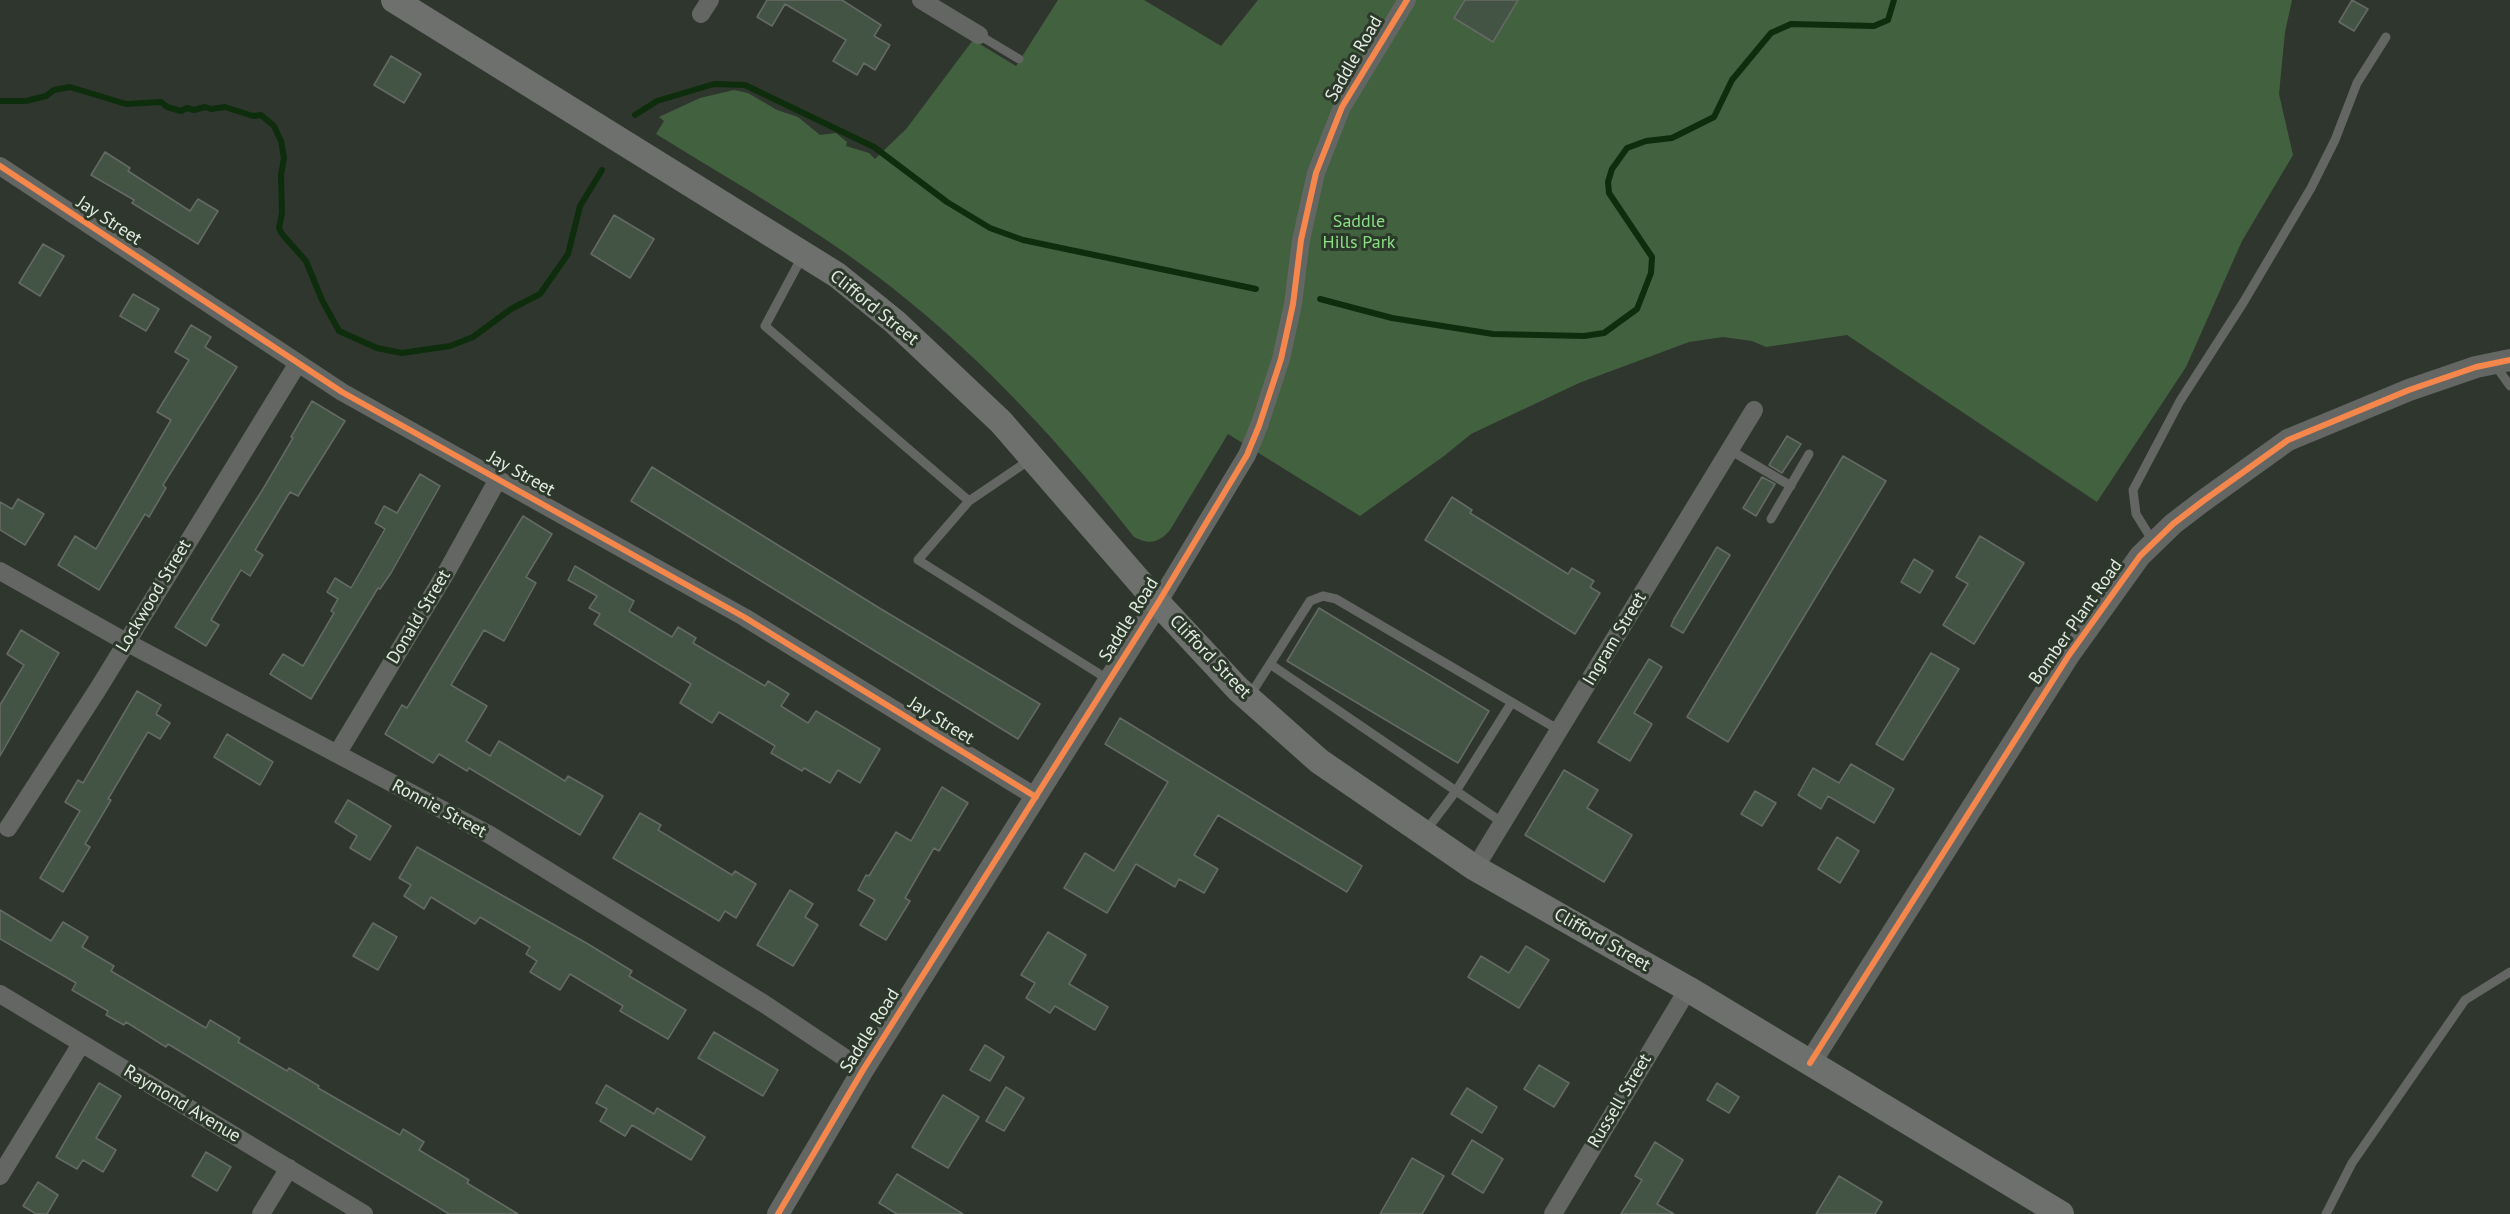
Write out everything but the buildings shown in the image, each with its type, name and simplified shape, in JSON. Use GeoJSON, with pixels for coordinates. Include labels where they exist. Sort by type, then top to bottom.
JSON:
{"type":"FeatureCollection","features":[{"type":"Feature","properties":{"kind":"main road","name":"Clifford Street"},"geometry":{"type":"LineString","coordinates":[[394,0],[837,276],[895,322],[1002,422],[1158,603],[1248,698],[1319,761],[1475,868],[1688,989],[2061,1214]]}},
{"type":"Feature","properties":{"kind":"street"},"geometry":{"type":"LineString","coordinates":[[921,0],[979,35]]}},
{"type":"Feature","properties":{"kind":"street","name":"Saddle Road"},"geometry":{"type":"LineString","coordinates":[[778,1214],[863,1070],[1158,603],[1247,455],[1281,358],[1293,304],[1301,240],[1316,173],[1342,107],[1407,0]]}},
{"type":"Feature","properties":{"kind":"street","name":"Jay Street"},"geometry":{"type":"LineString","coordinates":[[0,166],[342,392],[744,617],[1036,797]]}},
{"type":"Feature","properties":{"kind":"street","name":"Bomber Plant Road"},"geometry":{"type":"LineString","coordinates":[[1810,1063],[2069,655],[2140,556],[2203,501],[2288,440],[2409,390],[2502,362]]}},
{"type":"Feature","properties":{"kind":"street","name":"Lockwood Street"},"geometry":{"type":"LineString","coordinates":[[8,828],[99,689],[298,363]]}},
{"type":"Feature","properties":{"kind":"street","name":"Ingram Street"},"geometry":{"type":"LineString","coordinates":[[1475,868],[1754,410]]}},
{"type":"Feature","properties":{"kind":"street","name":"Donald Street"},"geometry":{"type":"LineString","coordinates":[[337,754],[447,572],[498,478]]}},
{"type":"Feature","properties":{"kind":"street","name":"Ronnie Street"},"geometry":{"type":"LineString","coordinates":[[0,571],[126,642],[490,835],[766,1005],[863,1070]]}},
{"type":"Feature","properties":{"kind":"street","name":"Russell Street"},"geometry":{"type":"LineString","coordinates":[[1553,1214],[1688,989]]}},
{"type":"Feature","properties":{"kind":"street","name":"Raymond Avenue"},"geometry":{"type":"LineString","coordinates":[[0,994],[364,1214]]}},
{"type":"Feature","properties":{"kind":"street"},"geometry":{"type":"LineString","coordinates":[[0,1176],[81,1044]]}},
{"type":"Feature","properties":{"kind":"street"},"geometry":{"type":"LineString","coordinates":[[261,1214],[289,1168]]}},
{"type":"Feature","properties":{"kind":"lane"},"geometry":{"type":"LineString","coordinates":[[979,35],[1019,59]]}},
{"type":"Feature","properties":{"kind":"lane"},"geometry":{"type":"LineString","coordinates":[[2154,543],[2136,514],[2133,490],[2180,400],[2243,303],[2311,188],[2335,140],[2357,83],[2386,37]]}},
{"type":"Feature","properties":{"kind":"lane"},"geometry":{"type":"LineString","coordinates":[[804,255],[765,326],[969,501]]}},
{"type":"Feature","properties":{"kind":"lane"},"geometry":{"type":"LineString","coordinates":[[2502,362],[2510,386]]}},
{"type":"Feature","properties":{"kind":"lane"},"geometry":{"type":"LineString","coordinates":[[1730,450],[1791,486]]}},
{"type":"Feature","properties":{"kind":"lane"},"geometry":{"type":"LineString","coordinates":[[1771,519],[1809,453]]}},
{"type":"Feature","properties":{"kind":"lane"},"geometry":{"type":"LineString","coordinates":[[1033,458],[969,501],[918,560],[1109,680]]}},
{"type":"Feature","properties":{"kind":"lane"},"geometry":{"type":"LineString","coordinates":[[1248,698],[1310,601],[1323,596],[1336,599],[1559,730]]}},
{"type":"Feature","properties":{"kind":"lane"},"geometry":{"type":"LineString","coordinates":[[1270,664],[1503,823]]}},
{"type":"Feature","properties":{"kind":"lane"},"geometry":{"type":"LineString","coordinates":[[1424,834],[1456,791],[1512,702]]}},
{"type":"Feature","properties":{"kind":"lane"},"geometry":{"type":"LineString","coordinates":[[2326,1214],[2352,1163],[2465,1000],[2510,972]]}},
{"type":"Feature","properties":{"kind":"green space","name":"Saddle Hills Park"},"geometry":{"type":"Polygon","coordinates":[[[1058,0],[1144,0],[1221,46],[1258,0],[2292,0],[2285,32],[2279,94],[2293,155],[2242,241],[2186,367],[2097,502],[1847,335],[1766,347],[1752,341],[1723,337],[1689,342],[1579,383],[1471,434],[1360,516],[1228,434],[1170,530],[1162,538],[1149,542],[1134,537],[1080,470],[992,376],[961,346],[895,290],[838,248],[656,134],[664,121],[659,117],[700,98],[734,90],[748,93],[777,110],[798,117],[820,135],[836,133],[847,142],[846,146],[869,153],[875,159],[907,128],[973,40],[1016,66],[1058,0]]]}},
{"type":"Feature","properties":{"kind":"waterway"},"geometry":{"type":"LineString","coordinates":[[1320,299],[1392,318],[1493,334],[1584,336],[1604,333],[1637,309],[1651,273],[1652,257],[1609,193],[1608,182],[1612,169],[1627,148],[1646,141],[1672,138],[1714,117],[1732,80],[1771,33],[1791,24],[1874,26],[1888,20],[1894,0]]}},
{"type":"Feature","properties":{"kind":"waterway"},"geometry":{"type":"LineString","coordinates":[[635,115],[657,101],[714,84],[745,85],[874,147],[947,202],[990,228],[1023,240],[1256,289]]}},
{"type":"Feature","properties":{"kind":"waterway"},"geometry":{"type":"LineString","coordinates":[[0,101],[26,101],[46,96],[54,90],[70,87],[126,104],[161,102],[167,107],[181,111],[187,108],[194,110],[205,107],[211,109],[225,107],[253,116],[261,115],[274,126],[281,141],[284,158],[281,175],[282,213],[279,228],[306,261],[322,300],[339,331],[377,348],[402,353],[450,346],[473,337],[511,309],[540,294],[568,254],[580,206],[602,170]]}},
{"type":"Feature","properties":{"kind":"cycle path"},"geometry":{"type":"LineString","coordinates":[[778,1214],[863,1070],[1158,603],[1247,455],[1281,359],[1293,304],[1301,240],[1316,173],[1342,107],[1407,0]]}},
{"type":"Feature","properties":{"kind":"cycle path"},"geometry":{"type":"LineString","coordinates":[[0,166],[342,392],[744,617],[1036,797]]}},
{"type":"Feature","properties":{"kind":"cycle path"},"geometry":{"type":"LineString","coordinates":[[1810,1063],[2069,655],[2140,556],[2173,524],[2288,440],[2409,390],[2476,367],[2510,360]]}}]}
